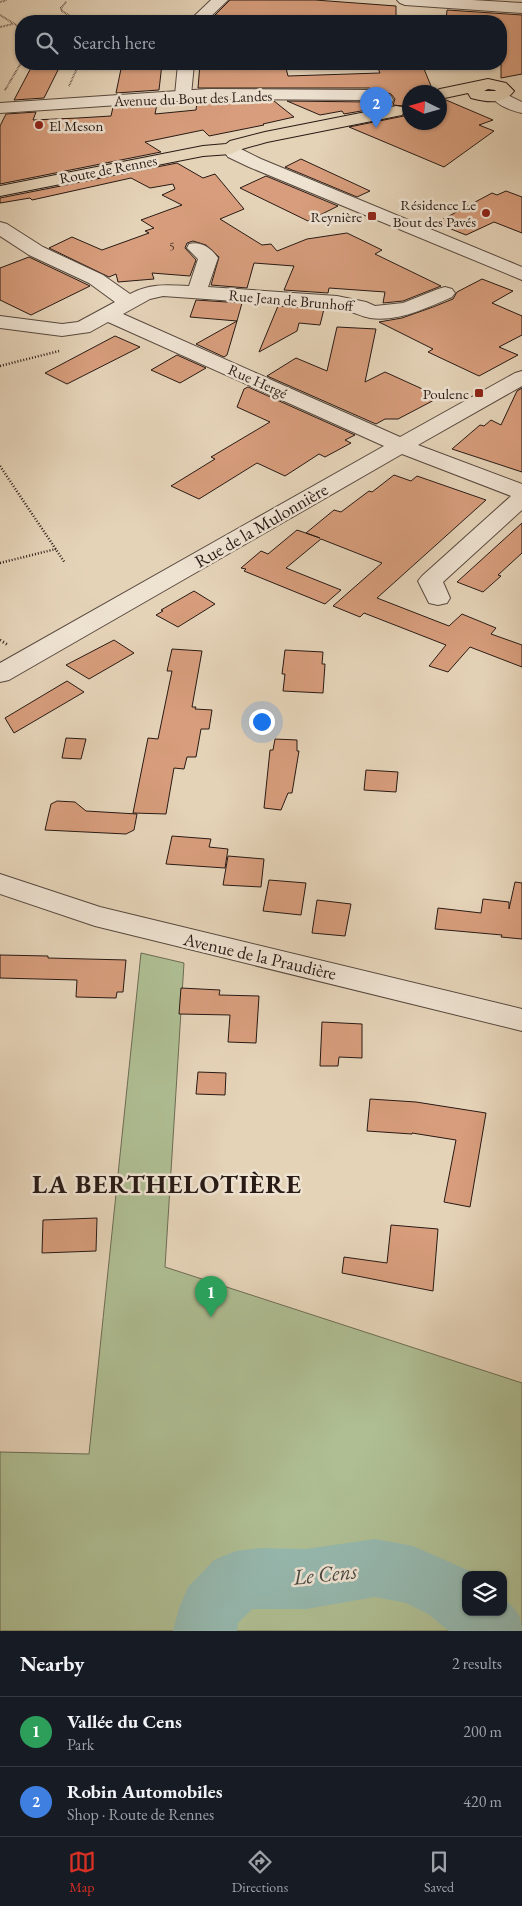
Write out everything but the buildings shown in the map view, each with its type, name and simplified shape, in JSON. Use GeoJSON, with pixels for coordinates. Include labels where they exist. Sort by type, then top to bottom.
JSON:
{"type":"FeatureCollection","features":[{"type":"Feature","properties":{"kind":"main road"},"geometry":{"type":"LineString","coordinates":[[447,100],[522,82]]}},
{"type":"Feature","properties":{"kind":"main road"},"geometry":{"type":"LineString","coordinates":[[447,94],[489,91]]}},
{"type":"Feature","properties":{"kind":"main road","name":"Route de Rennes"},"geometry":{"type":"LineString","coordinates":[[0,190],[265,137],[396,105]]}},
{"type":"Feature","properties":{"kind":"main road","name":"Route de Rennes"},"geometry":{"type":"LineString","coordinates":[[0,184],[225,145]]}},
{"type":"Feature","properties":{"kind":"street"},"geometry":{"type":"LineString","coordinates":[[204,15],[220,0]]}},
{"type":"Feature","properties":{"kind":"street"},"geometry":{"type":"LineString","coordinates":[[405,0],[459,2],[522,8]]}},
{"type":"Feature","properties":{"kind":"street"},"geometry":{"type":"LineString","coordinates":[[183,95],[185,70]]}},
{"type":"Feature","properties":{"kind":"street"},"geometry":{"type":"LineString","coordinates":[[489,91],[506,102],[522,108]]}},
{"type":"Feature","properties":{"kind":"street","name":"Avenue du Bout des Landes"},"geometry":{"type":"LineString","coordinates":[[0,108],[183,95],[359,94],[375,96],[396,105]]}},
{"type":"Feature","properties":{"kind":"street"},"geometry":{"type":"LineString","coordinates":[[225,145],[234,153],[255,163],[522,274]]}},
{"type":"Feature","properties":{"kind":"street","name":"Rue Hergé"},"geometry":{"type":"LineString","coordinates":[[0,228],[36,251],[90,275],[117,308],[243,374],[400,446],[522,492]]}},
{"type":"Feature","properties":{"kind":"street"},"geometry":{"type":"LineString","coordinates":[[196,248],[208,258],[197,292]]}},
{"type":"Feature","properties":{"kind":"street","name":"Rue Jean de Brunhoff"},"geometry":{"type":"LineString","coordinates":[[0,322],[62,330],[83,328],[144,294],[163,290],[337,302],[359,306],[372,312],[406,309],[445,294]]}},
{"type":"Feature","properties":{"kind":"street","name":"Rue de la Mulonnière"},"geometry":{"type":"LineString","coordinates":[[0,674],[522,377]]}},
{"type":"Feature","properties":{"kind":"street"},"geometry":{"type":"LineString","coordinates":[[438,598],[430,581],[522,498]]}},
{"type":"Feature","properties":{"kind":"street","name":"Avenue de la Praudière"},"geometry":{"type":"LineString","coordinates":[[0,884],[105,918],[522,1020]]}},
{"type":"Feature","properties":{"kind":"path"},"geometry":{"type":"LineString","coordinates":[[0,2],[7,0]]}},
{"type":"Feature","properties":{"kind":"path"},"geometry":{"type":"LineString","coordinates":[[66,2],[61,8],[68,15]]}},
{"type":"Feature","properties":{"kind":"path"},"geometry":{"type":"LineString","coordinates":[[0,15],[14,24]]}},
{"type":"Feature","properties":{"kind":"path"},"geometry":{"type":"LineString","coordinates":[[0,27],[14,24]]}},
{"type":"Feature","properties":{"kind":"path"},"geometry":{"type":"LineString","coordinates":[[0,93],[8,85],[17,70]]}},
{"type":"Feature","properties":{"kind":"path"},"geometry":{"type":"LineString","coordinates":[[69,86],[76,70]]}},
{"type":"Feature","properties":{"kind":"path"},"geometry":{"type":"LineString","coordinates":[[0,366],[59,351]]}},
{"type":"Feature","properties":{"kind":"path"},"geometry":{"type":"LineString","coordinates":[[0,466],[65,562]]}},
{"type":"Feature","properties":{"kind":"path"},"geometry":{"type":"LineString","coordinates":[[0,563],[56,549]]}},
{"type":"Feature","properties":{"kind":"green space"},"geometry":{"type":"Polygon","coordinates":[[[141,953],[184,963],[165,1267],[522,1383],[522,1631],[0,1631],[0,1452],[89,1454],[141,953]]]}},
{"type":"Feature","properties":{"kind":"waterway","name":"Le Cens"},"geometry":{"type":"LineString","coordinates":[[205,1631],[210,1608],[236,1581],[260,1578],[306,1579],[375,1568],[413,1575],[450,1593],[462,1604]]}},
{"type":"Feature","properties":{"kind":"waterway","name":"Le Cens"},"geometry":{"type":"LineString","coordinates":[[477,1616],[494,1631]]}},
{"type":"Feature","properties":{"kind":"place","name":"El Meson"},"geometry":{"type":"Point","coordinates":[39,125]}},
{"type":"Feature","properties":{"kind":"place","name":"Robin Automobiles"},"geometry":{"type":"Point","coordinates":[376,128]}},
{"type":"Feature","properties":{"kind":"place","name":"Résidence Le Bout des Pavés"},"geometry":{"type":"Point","coordinates":[486,213]}},
{"type":"Feature","properties":{"kind":"place","name":"Reynière"},"geometry":{"type":"Point","coordinates":[372,216]}},
{"type":"Feature","properties":{"kind":"place","name":"Poulenc"},"geometry":{"type":"Point","coordinates":[479,393]}},
{"type":"Feature","properties":{"kind":"place","name":"Vallée du Cens"},"geometry":{"type":"Point","coordinates":[211,1317]}},
{"type":"Feature","properties":{"kind":"district","name":"LA BERTHELOTIÈRE"},"geometry":{"type":"Point","coordinates":[167,1184]}}]}
